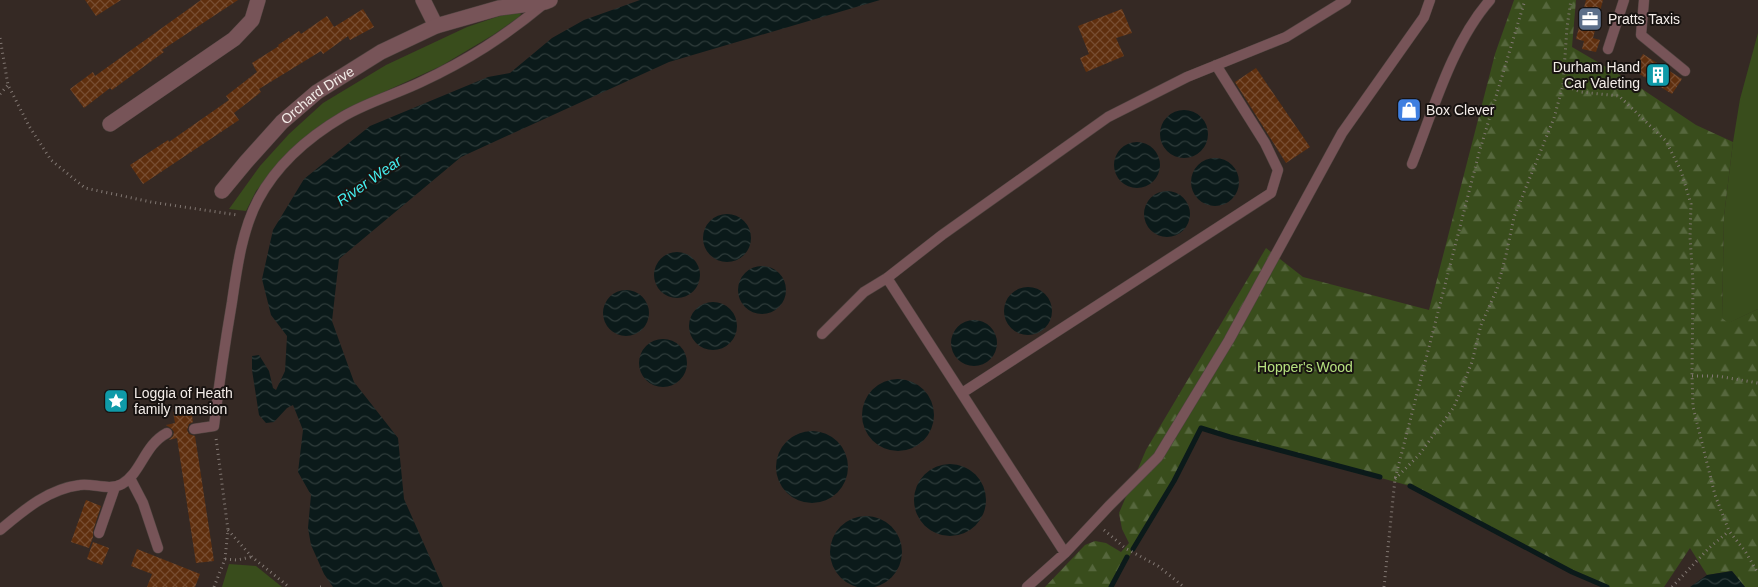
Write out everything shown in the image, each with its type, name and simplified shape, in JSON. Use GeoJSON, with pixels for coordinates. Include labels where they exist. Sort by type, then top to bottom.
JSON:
{"type":"FeatureCollection","features":[{"type":"Feature","properties":{"kind":"street"},"geometry":{"type":"LineString","coordinates":[[110,124],[234,39],[252,20],[258,0]]}},
{"type":"Feature","properties":{"kind":"street"},"geometry":{"type":"LineString","coordinates":[[423,0],[436,26]]}},
{"type":"Feature","properties":{"kind":"street","name":"Orchard Drive"},"geometry":{"type":"LineString","coordinates":[[222,191],[282,122],[317,92],[381,52],[436,26],[499,8],[548,1]]}},
{"type":"Feature","properties":{"kind":"lane"},"geometry":{"type":"LineString","coordinates":[[822,334],[864,292],[887,278],[942,235],[1108,116],[1187,77],[1286,37],[1346,0]]}},
{"type":"Feature","properties":{"kind":"lane"},"geometry":{"type":"LineString","coordinates":[[1027,587],[1065,553],[1158,457],[1228,340],[1342,133],[1424,16],[1430,0]]}},
{"type":"Feature","properties":{"kind":"lane"},"geometry":{"type":"LineString","coordinates":[[1412,164],[1454,58],[1478,14],[1490,0]]}},
{"type":"Feature","properties":{"kind":"lane"},"geometry":{"type":"LineString","coordinates":[[1608,49],[1624,0]]}},
{"type":"Feature","properties":{"kind":"lane"},"geometry":{"type":"LineString","coordinates":[[1644,0],[1641,35],[1685,71]]}},
{"type":"Feature","properties":{"kind":"lane"},"geometry":{"type":"LineString","coordinates":[[194,429],[214,426],[219,381],[238,266],[250,218],[258,199],[290,157],[315,136],[345,115],[420,82],[474,55],[512,30],[548,1]]}},
{"type":"Feature","properties":{"kind":"lane"},"geometry":{"type":"LineString","coordinates":[[962,393],[1271,193],[1278,170],[1265,144],[1216,65]]}},
{"type":"Feature","properties":{"kind":"lane"},"geometry":{"type":"LineString","coordinates":[[887,278],[1065,553]]}},
{"type":"Feature","properties":{"kind":"lane"},"geometry":{"type":"LineString","coordinates":[[0,530],[30,506],[57,490],[82,484],[114,487],[122,484],[130,478],[153,443],[167,433]]}},
{"type":"Feature","properties":{"kind":"lane"},"geometry":{"type":"LineString","coordinates":[[130,478],[143,502],[158,548]]}},
{"type":"Feature","properties":{"kind":"lane"},"geometry":{"type":"LineString","coordinates":[[99,533],[114,487]]}},
{"type":"Feature","properties":{"kind":"path"},"geometry":{"type":"LineString","coordinates":[[1384,587],[1395,479],[1478,153],[1525,0]]}},
{"type":"Feature","properties":{"kind":"path"},"geometry":{"type":"LineString","coordinates":[[1395,479],[1420,455],[1454,407],[1472,362],[1481,325],[1497,289],[1514,217],[1554,118],[1563,85],[1571,0]]}},
{"type":"Feature","properties":{"kind":"path"},"geometry":{"type":"LineString","coordinates":[[0,38],[8,85],[29,126],[51,160],[85,188],[151,202],[250,218]]}},
{"type":"Feature","properties":{"kind":"path"},"geometry":{"type":"LineString","coordinates":[[0,94],[8,85]]}},
{"type":"Feature","properties":{"kind":"path"},"geometry":{"type":"LineString","coordinates":[[1563,85],[1581,92],[1618,96],[1666,141],[1681,171],[1691,204],[1690,237],[1694,282],[1693,407],[1716,495],[1729,531],[1758,573]]}},
{"type":"Feature","properties":{"kind":"path"},"geometry":{"type":"LineString","coordinates":[[1692,376],[1717,376],[1758,384]]}},
{"type":"Feature","properties":{"kind":"path"},"geometry":{"type":"LineString","coordinates":[[214,426],[228,530],[224,559],[214,587]]}},
{"type":"Feature","properties":{"kind":"path"},"geometry":{"type":"LineString","coordinates":[[1094,521],[1125,548],[1158,566],[1184,587]]}},
{"type":"Feature","properties":{"kind":"path"},"geometry":{"type":"LineString","coordinates":[[228,530],[252,557],[289,587]]}},
{"type":"Feature","properties":{"kind":"path"},"geometry":{"type":"LineString","coordinates":[[1672,587],[1709,548],[1729,531]]}},
{"type":"Feature","properties":{"kind":"path"},"geometry":{"type":"LineString","coordinates":[[224,559],[236,560],[252,557]]}},
{"type":"Feature","properties":{"kind":"green space","name":"Hopper's Wood"},"geometry":{"type":"Polygon","coordinates":[[[1514,0],[1576,0],[1572,47],[1630,81],[1696,125],[1733,142],[1724,216],[1722,318],[1728,323],[1758,309],[1758,587],[1745,587],[1732,571],[1707,575],[1690,548],[1664,587],[1607,587],[1572,572],[1410,486],[1201,428],[1174,481],[1111,587],[1045,587],[1085,545],[1095,541],[1106,543],[1121,552],[1129,543],[1122,529],[1119,513],[1146,450],[1266,248],[1303,277],[1429,310],[1495,54],[1514,0]]]}},
{"type":"Feature","properties":{"kind":"green space"},"geometry":{"type":"Polygon","coordinates":[[[517,10],[521,14],[519,17],[441,66],[342,111],[291,151],[256,191],[246,211],[229,209],[260,166],[289,134],[323,103],[386,65],[467,27],[517,10]]]}},
{"type":"Feature","properties":{"kind":"green space"},"geometry":{"type":"Polygon","coordinates":[[[1758,33],[1758,309],[1727,324],[1722,318],[1724,216],[1740,99],[1758,33]]]}},
{"type":"Feature","properties":{"kind":"green space"},"geometry":{"type":"Polygon","coordinates":[[[229,564],[256,566],[282,587],[222,587],[229,564]]]}},
{"type":"Feature","properties":{"kind":"water","name":"River Wear"},"geometry":{"type":"Polygon","coordinates":[[[640,0],[880,0],[669,62],[461,157],[339,259],[332,321],[354,382],[398,438],[404,499],[443,587],[333,587],[324,574],[311,545],[308,528],[311,495],[298,472],[303,430],[293,405],[287,408],[274,422],[266,423],[259,415],[252,370],[252,356],[259,355],[269,371],[273,388],[276,390],[285,371],[287,336],[271,315],[262,279],[273,230],[304,179],[370,126],[488,77],[510,73],[552,38],[584,20],[640,0]]]}},
{"type":"Feature","properties":{"kind":"water"},"geometry":{"type":"Polygon","coordinates":[[[1184,110],[1193,112],[1201,117],[1206,125],[1208,134],[1206,143],[1201,151],[1193,156],[1184,158],[1175,156],[1167,151],[1162,143],[1160,134],[1162,125],[1167,117],[1175,112],[1184,110]]]}},
{"type":"Feature","properties":{"kind":"water"},"geometry":{"type":"Polygon","coordinates":[[[1137,142],[1150,146],[1156,152],[1160,165],[1156,178],[1150,184],[1137,188],[1124,184],[1118,178],[1114,165],[1118,152],[1124,146],[1137,142]]]}},
{"type":"Feature","properties":{"kind":"water"},"geometry":{"type":"Polygon","coordinates":[[[1215,158],[1224,160],[1232,165],[1237,173],[1239,182],[1237,191],[1232,199],[1224,204],[1215,206],[1206,204],[1198,199],[1193,191],[1191,182],[1193,173],[1198,165],[1206,160],[1215,158]]]}},
{"type":"Feature","properties":{"kind":"water"},"geometry":{"type":"Polygon","coordinates":[[[1167,191],[1180,195],[1186,201],[1190,214],[1186,227],[1180,233],[1167,237],[1154,233],[1148,227],[1144,214],[1148,201],[1154,195],[1167,191]]]}},
{"type":"Feature","properties":{"kind":"water"},"geometry":{"type":"Polygon","coordinates":[[[727,214],[736,216],[744,221],[749,229],[751,238],[749,247],[744,255],[736,260],[727,262],[718,260],[710,255],[705,247],[703,238],[705,229],[710,221],[718,216],[727,214]]]}},
{"type":"Feature","properties":{"kind":"water"},"geometry":{"type":"Polygon","coordinates":[[[672,252],[682,252],[694,258],[699,266],[699,284],[694,292],[686,297],[672,298],[664,295],[657,288],[654,280],[654,270],[657,262],[664,255],[672,252]]]}},
{"type":"Feature","properties":{"kind":"water"},"geometry":{"type":"Polygon","coordinates":[[[762,266],[771,268],[779,273],[784,281],[786,290],[784,299],[779,307],[771,312],[762,314],[753,312],[745,307],[740,299],[738,290],[740,281],[745,273],[753,268],[762,266]]]}},
{"type":"Feature","properties":{"kind":"water"},"geometry":{"type":"Polygon","coordinates":[[[1023,287],[1033,287],[1045,294],[1052,306],[1052,316],[1045,328],[1033,335],[1023,335],[1015,331],[1008,324],[1004,316],[1004,306],[1008,298],[1015,291],[1023,287]]]}},
{"type":"Feature","properties":{"kind":"water"},"geometry":{"type":"Polygon","coordinates":[[[621,290],[631,290],[643,296],[648,304],[648,322],[643,330],[635,335],[621,336],[613,333],[606,326],[603,318],[603,308],[606,300],[613,293],[621,290]]]}},
{"type":"Feature","properties":{"kind":"water"},"geometry":{"type":"Polygon","coordinates":[[[713,302],[722,304],[730,309],[735,317],[737,326],[735,335],[730,343],[722,348],[713,350],[704,348],[696,343],[691,335],[689,326],[691,317],[696,309],[704,304],[713,302]]]}},
{"type":"Feature","properties":{"kind":"water"},"geometry":{"type":"Polygon","coordinates":[[[979,320],[983,321],[993,330],[996,334],[996,352],[987,362],[979,366],[969,366],[961,362],[952,352],[951,338],[955,330],[965,321],[979,320]]]}},
{"type":"Feature","properties":{"kind":"water"},"geometry":{"type":"Polygon","coordinates":[[[663,339],[672,341],[680,346],[685,354],[687,363],[685,372],[680,380],[672,385],[663,387],[654,385],[646,380],[641,372],[639,363],[641,354],[646,346],[654,341],[663,339]]]}},
{"type":"Feature","properties":{"kind":"water"},"geometry":{"type":"Polygon","coordinates":[[[905,379],[924,389],[932,401],[934,415],[932,429],[924,441],[912,449],[891,451],[872,441],[864,429],[862,408],[872,389],[884,381],[905,379]]]}},
{"type":"Feature","properties":{"kind":"water"},"geometry":{"type":"Polygon","coordinates":[[[819,431],[838,441],[846,453],[848,467],[846,481],[838,493],[826,501],[805,503],[786,493],[778,481],[776,460],[786,441],[798,433],[819,431]]]}},
{"type":"Feature","properties":{"kind":"water"},"geometry":{"type":"Polygon","coordinates":[[[943,464],[957,464],[976,474],[986,493],[986,507],[976,526],[957,536],[943,536],[924,526],[914,507],[914,493],[924,474],[943,464]]]}},
{"type":"Feature","properties":{"kind":"water"},"geometry":{"type":"Polygon","coordinates":[[[866,516],[880,519],[892,526],[899,538],[902,552],[899,566],[892,578],[880,585],[866,588],[852,585],[840,578],[833,566],[830,552],[833,538],[840,526],[852,519],[866,516]]]}},
{"type":"Feature","properties":{"kind":"water"},"geometry":{"type":"Polygon","coordinates":[[[1732,571],[1745,587],[1690,587],[1707,575],[1732,571]]]}},
{"type":"Feature","properties":{"kind":"building"},"geometry":{"type":"Polygon","coordinates":[[[85,0],[121,0],[96,16],[85,0]]]}},
{"type":"Feature","properties":{"kind":"building"},"geometry":{"type":"Polygon","coordinates":[[[201,0],[238,0],[162,50],[164,52],[84,108],[70,89],[93,72],[95,76],[201,0]]]}},
{"type":"Feature","properties":{"kind":"building","name":"Pratts Taxis"},"geometry":{"type":"Polygon","coordinates":[[[1586,0],[1603,0],[1593,38],[1600,40],[1596,52],[1582,49],[1584,41],[1576,39],[1586,0]]]}},
{"type":"Feature","properties":{"kind":"building"},"geometry":{"type":"Polygon","coordinates":[[[363,9],[374,27],[350,40],[348,36],[323,54],[321,51],[259,89],[261,92],[234,113],[239,120],[143,184],[130,165],[168,140],[169,142],[229,100],[226,96],[257,72],[252,63],[299,31],[301,34],[327,16],[334,27],[363,9]]]}},
{"type":"Feature","properties":{"kind":"building"},"geometry":{"type":"Polygon","coordinates":[[[1122,9],[1132,33],[1116,38],[1124,56],[1086,72],[1080,58],[1089,54],[1078,26],[1122,9]]]}},
{"type":"Feature","properties":{"kind":"building","name":"Durham Hand Car Valeting"},"geometry":{"type":"Polygon","coordinates":[[[1643,54],[1682,79],[1672,94],[1633,70],[1643,54]]]}},
{"type":"Feature","properties":{"kind":"building"},"geometry":{"type":"Polygon","coordinates":[[[1256,68],[1310,147],[1286,163],[1235,82],[1256,68]]]}},
{"type":"Feature","properties":{"kind":"building"},"geometry":{"type":"Polygon","coordinates":[[[191,409],[193,422],[189,424],[187,430],[189,434],[195,436],[214,561],[196,563],[177,438],[169,440],[174,432],[166,425],[175,423],[173,412],[191,409]]]}},
{"type":"Feature","properties":{"kind":"building"},"geometry":{"type":"Polygon","coordinates":[[[86,500],[101,506],[89,548],[71,542],[86,500]]]}},
{"type":"Feature","properties":{"kind":"building"},"geometry":{"type":"Polygon","coordinates":[[[93,542],[109,548],[102,565],[87,559],[93,542]]]}},
{"type":"Feature","properties":{"kind":"building"},"geometry":{"type":"Polygon","coordinates":[[[137,549],[200,574],[195,587],[147,587],[152,574],[131,566],[137,549]]]}},
{"type":"Feature","properties":{"kind":"waterway"},"geometry":{"type":"LineString","coordinates":[[1133,549],[1174,481],[1201,428],[1380,477]]}},
{"type":"Feature","properties":{"kind":"waterway"},"geometry":{"type":"LineString","coordinates":[[1410,486],[1572,572],[1607,587]]}},
{"type":"Feature","properties":{"kind":"waterway"},"geometry":{"type":"LineString","coordinates":[[1111,587],[1127,557]]}},
{"type":"Feature","properties":{"kind":"place","name":"Pratts Taxis"},"geometry":{"type":"Point","coordinates":[1590,19]}},
{"type":"Feature","properties":{"kind":"place","name":"Durham Hand Car Valeting"},"geometry":{"type":"Point","coordinates":[1658,75]}},
{"type":"Feature","properties":{"kind":"place","name":"Box Clever"},"geometry":{"type":"Point","coordinates":[1409,110]}},
{"type":"Feature","properties":{"kind":"place","name":"Loggia of Heath family mansion"},"geometry":{"type":"Point","coordinates":[116,401]}}]}
